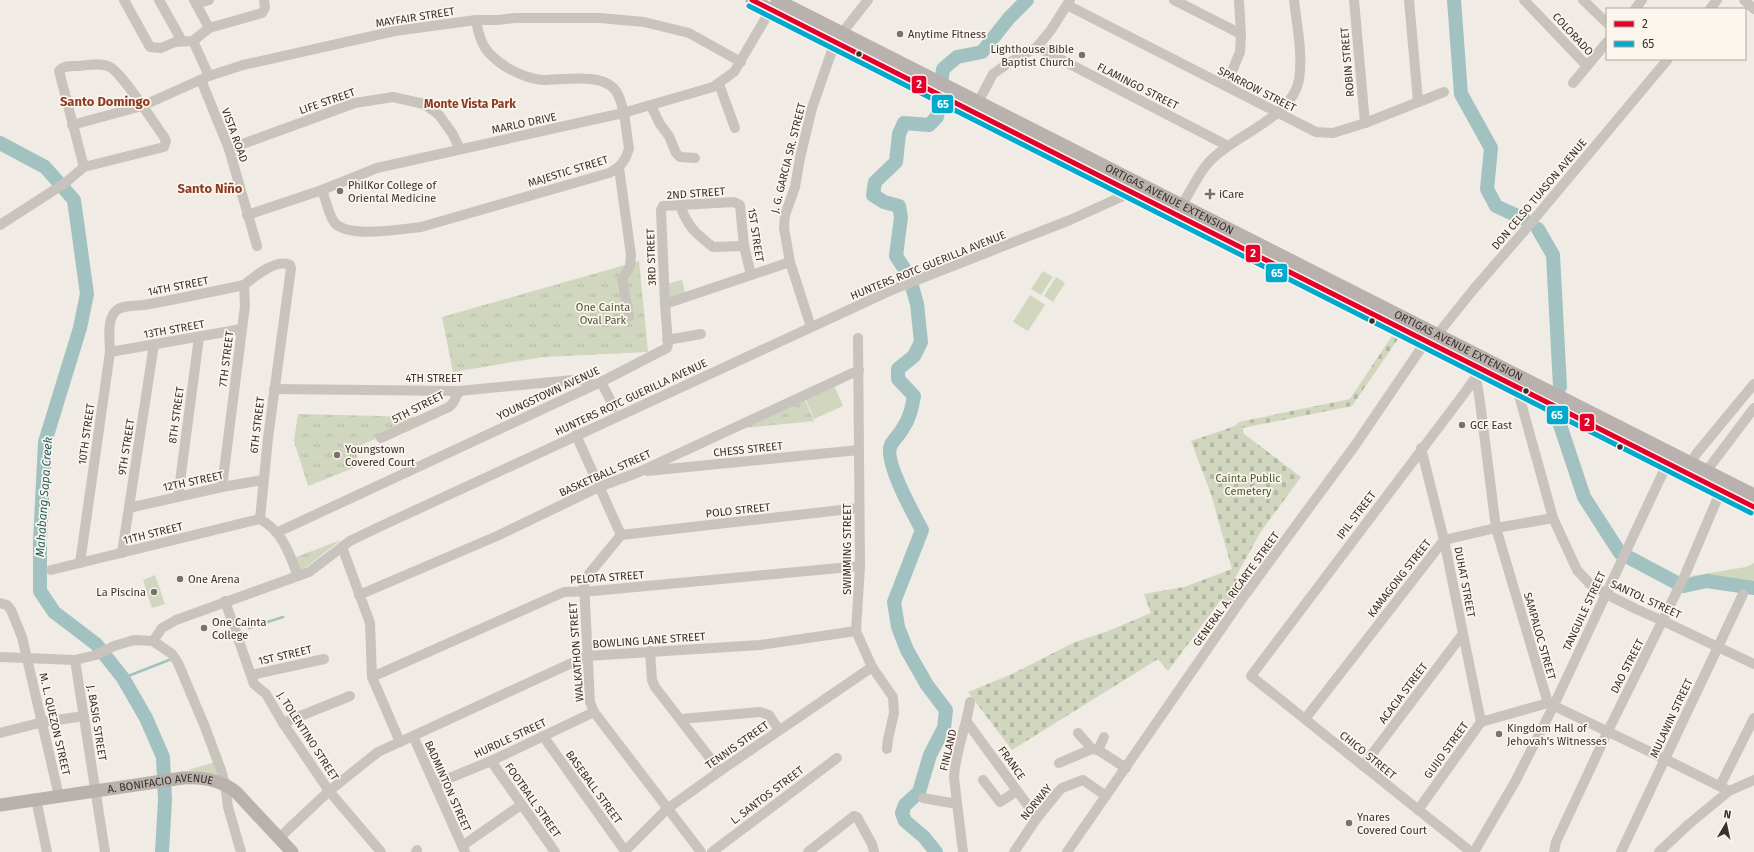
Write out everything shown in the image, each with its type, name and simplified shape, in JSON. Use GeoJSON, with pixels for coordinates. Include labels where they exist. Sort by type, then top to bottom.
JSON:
{"type":"FeatureCollection","features":[{"type":"Feature","properties":{"kind":"main road","name":"ORTIGAS AVENUE EXTENSION"},"geometry":{"type":"LineString","coordinates":[[752,0],[774,5],[945,91],[1182,205],[1431,338],[1477,373],[1517,388],[1667,464],[1688,468]]}},
{"type":"Feature","properties":{"kind":"main road","name":"ORTIGAS AVENUE EXTENSION"},"geometry":{"type":"LineString","coordinates":[[976,106],[1132,192],[1431,338],[1703,476],[1754,495]]}},
{"type":"Feature","properties":{"kind":"main road","name":"ORTIGAS AVENUE EXTENSION"},"geometry":{"type":"LineString","coordinates":[[1703,476],[1721,490],[1754,507]]}},
{"type":"Feature","properties":{"kind":"main road","name":"A. BONIFACIO AVENUE"},"geometry":{"type":"LineString","coordinates":[[0,805],[183,778],[198,778],[225,784],[245,800],[292,852]]}},
{"type":"Feature","properties":{"kind":"street"},"geometry":{"type":"LineString","coordinates":[[124,0],[150,47],[160,48],[175,42],[187,41],[209,28],[262,13],[264,8],[264,0]]}},
{"type":"Feature","properties":{"kind":"street","name":"VISTA ROAD"},"geometry":{"type":"LineString","coordinates":[[159,0],[187,41],[205,78],[229,149],[256,246]]}},
{"type":"Feature","properties":{"kind":"street"},"geometry":{"type":"LineString","coordinates":[[209,0],[195,2],[209,28]]}},
{"type":"Feature","properties":{"kind":"street","name":"J. G. GARCIA SR. STREET"},"geometry":{"type":"LineString","coordinates":[[811,327],[790,262],[784,228],[785,215],[795,187],[800,158],[812,108],[839,37],[868,0]]}},
{"type":"Feature","properties":{"kind":"street"},"geometry":{"type":"LineString","coordinates":[[1174,0],[1242,34]]}},
{"type":"Feature","properties":{"kind":"street"},"geometry":{"type":"LineString","coordinates":[[1226,86],[1240,52],[1242,34],[1239,0]]}},
{"type":"Feature","properties":{"kind":"street"},"geometry":{"type":"LineString","coordinates":[[1182,205],[1209,161],[1228,146],[1277,113],[1294,92],[1299,80],[1300,53],[1294,0]]}},
{"type":"Feature","properties":{"kind":"street","name":"ROBIN STREET"},"geometry":{"type":"LineString","coordinates":[[1354,0],[1365,123]]}},
{"type":"Feature","properties":{"kind":"street"},"geometry":{"type":"LineString","coordinates":[[1408,0],[1418,101]]}},
{"type":"Feature","properties":{"kind":"street","name":"COLORADO"},"geometry":{"type":"LineString","coordinates":[[1524,0],[1587,66]]}},
{"type":"Feature","properties":{"kind":"street"},"geometry":{"type":"LineString","coordinates":[[1583,0],[1606,22]]}},
{"type":"Feature","properties":{"kind":"street"},"geometry":{"type":"LineString","coordinates":[[1636,8],[1642,0]]}},
{"type":"Feature","properties":{"kind":"street"},"geometry":{"type":"LineString","coordinates":[[1711,8],[1717,0]]}},
{"type":"Feature","properties":{"kind":"street"},"geometry":{"type":"LineString","coordinates":[[1744,0],[1754,9]]}},
{"type":"Feature","properties":{"kind":"street"},"geometry":{"type":"LineString","coordinates":[[976,106],[993,74],[1037,47],[1052,30],[1069,2]]}},
{"type":"Feature","properties":{"kind":"street","name":"SPARROW STREET"},"geometry":{"type":"LineString","coordinates":[[1069,2],[1277,113],[1316,132],[1324,134],[1333,133],[1365,123],[1444,92]]}},
{"type":"Feature","properties":{"kind":"street","name":"MARLO DRIVE"},"geometry":{"type":"LineString","coordinates":[[247,215],[322,190],[377,168],[652,106],[719,84],[734,72],[741,62],[774,5]]}},
{"type":"Feature","properties":{"kind":"street","name":"MAYFAIR STREET"},"geometry":{"type":"LineString","coordinates":[[72,125],[142,106],[205,78],[243,65],[395,31],[476,20],[515,18],[600,18],[644,22],[689,33],[741,62]]}},
{"type":"Feature","properties":{"kind":"street","name":"MAJESTIC STREET"},"geometry":{"type":"LineString","coordinates":[[322,190],[334,222],[341,228],[353,231],[396,230],[421,227],[609,173],[619,168],[628,154],[629,148],[623,113],[616,92],[609,84],[589,79],[542,80],[520,76],[490,55],[480,40],[476,20]]}},
{"type":"Feature","properties":{"kind":"street"},"geometry":{"type":"LineString","coordinates":[[1572,83],[1606,43]]}},
{"type":"Feature","properties":{"kind":"street","name":"FLAMINGO STREET"},"geometry":{"type":"LineString","coordinates":[[1037,47],[1228,146]]}},
{"type":"Feature","properties":{"kind":"street","name":"DON CELSO TUASON AVENUE"},"geometry":{"type":"LineString","coordinates":[[1431,338],[1525,230],[1667,60]]}},
{"type":"Feature","properties":{"kind":"street"},"geometry":{"type":"LineString","coordinates":[[0,224],[65,183],[84,167],[164,147],[166,141],[164,137],[142,106],[115,71],[109,66],[102,64],[66,67],[59,71],[84,167]]}},
{"type":"Feature","properties":{"kind":"street"},"geometry":{"type":"LineString","coordinates":[[719,84],[735,128]]}},
{"type":"Feature","properties":{"kind":"street","name":"LIFE STREET"},"geometry":{"type":"LineString","coordinates":[[229,149],[355,103],[393,97],[424,104],[439,115],[452,133],[460,149]]}},
{"type":"Feature","properties":{"kind":"street"},"geometry":{"type":"LineString","coordinates":[[652,106],[660,124],[669,136],[676,153],[680,157],[695,158]]}},
{"type":"Feature","properties":{"kind":"street"},"geometry":{"type":"LineString","coordinates":[[619,168],[630,240],[630,266],[622,279],[629,317]]}},
{"type":"Feature","properties":{"kind":"street","name":"HUNTERS ROTC GUERILLA AVENUE"},"geometry":{"type":"LineString","coordinates":[[153,641],[162,628],[176,620],[225,601],[309,572],[350,541],[811,327],[894,289],[1070,220],[1132,192]]}},
{"type":"Feature","properties":{"kind":"street","name":"2ND STREET"},"geometry":{"type":"LineString","coordinates":[[661,210],[663,206],[667,205],[680,206],[734,202]]}},
{"type":"Feature","properties":{"kind":"street","name":"1ST STREET"},"geometry":{"type":"LineString","coordinates":[[734,202],[740,205],[741,209],[744,246],[751,275]]}},
{"type":"Feature","properties":{"kind":"street"},"geometry":{"type":"LineString","coordinates":[[680,206],[687,223],[695,233],[713,247],[744,246]]}},
{"type":"Feature","properties":{"kind":"street","name":"3RD STREET"},"geometry":{"type":"LineString","coordinates":[[661,210],[665,304]]}},
{"type":"Feature","properties":{"kind":"street"},"geometry":{"type":"LineString","coordinates":[[701,334],[667,340],[665,304],[790,262]]}},
{"type":"Feature","properties":{"kind":"street","name":"6TH STREET"},"geometry":{"type":"LineString","coordinates":[[244,285],[258,273],[282,263],[290,265],[291,268],[263,480],[260,519]]}},
{"type":"Feature","properties":{"kind":"street","name":"14TH STREET"},"geometry":{"type":"LineString","coordinates":[[116,310],[244,285]]}},
{"type":"Feature","properties":{"kind":"street","name":"7TH STREET"},"geometry":{"type":"LineString","coordinates":[[222,487],[245,306],[244,285]]}},
{"type":"Feature","properties":{"kind":"street","name":"10TH STREET"},"geometry":{"type":"LineString","coordinates":[[80,563],[110,352],[110,324],[112,315],[116,310]]}},
{"type":"Feature","properties":{"kind":"street","name":"13TH STREET"},"geometry":{"type":"LineString","coordinates":[[110,352],[242,329]]}},
{"type":"Feature","properties":{"kind":"street","name":"8TH STREET"},"geometry":{"type":"LineString","coordinates":[[178,497],[199,337]]}},
{"type":"Feature","properties":{"kind":"street","name":"SWIMMING STREET"},"geometry":{"type":"LineString","coordinates":[[858,338],[860,566],[856,631],[872,667],[893,697],[894,713],[887,749]]}},
{"type":"Feature","properties":{"kind":"street","name":"GENERAL A. RICARTE STREET"},"geometry":{"type":"LineString","coordinates":[[1067,852],[1242,599],[1356,444],[1431,338]]}},
{"type":"Feature","properties":{"kind":"street","name":"YOUNGSTOWN AVENUE"},"geometry":{"type":"LineString","coordinates":[[278,532],[578,392],[664,350],[667,348],[667,340]]}},
{"type":"Feature","properties":{"kind":"street","name":"9TH STREET"},"geometry":{"type":"LineString","coordinates":[[122,553],[154,344]]}},
{"type":"Feature","properties":{"kind":"street","name":"BASKETBALL STREET"},"geometry":{"type":"LineString","coordinates":[[359,595],[497,536],[599,487],[639,472],[859,370]]}},
{"type":"Feature","properties":{"kind":"street","name":"IPIL STREET"},"geometry":{"type":"LineString","coordinates":[[1251,676],[1477,373]]}},
{"type":"Feature","properties":{"kind":"street","name":"SAMPALOC STREET"},"geometry":{"type":"LineString","coordinates":[[1477,373],[1496,528],[1551,704]]}},
{"type":"Feature","properties":{"kind":"street"},"geometry":{"type":"LineString","coordinates":[[573,380],[578,392]]}},
{"type":"Feature","properties":{"kind":"street","name":"4TH STREET"},"geometry":{"type":"LineString","coordinates":[[274,389],[454,391],[573,380],[583,380],[597,383]]}},
{"type":"Feature","properties":{"kind":"street"},"geometry":{"type":"LineString","coordinates":[[597,383],[614,407]]}},
{"type":"Feature","properties":{"kind":"street"},"geometry":{"type":"LineString","coordinates":[[1688,468],[1708,440],[1754,384]]}},
{"type":"Feature","properties":{"kind":"street","name":"SANTOL STREET"},"geometry":{"type":"LineString","coordinates":[[1517,388],[1553,518],[1577,570],[1590,584],[1606,594],[1754,664]]}},
{"type":"Feature","properties":{"kind":"street","name":"5TH STREET"},"geometry":{"type":"LineString","coordinates":[[381,438],[449,408],[454,403],[454,391]]}},
{"type":"Feature","properties":{"kind":"street"},"geometry":{"type":"LineString","coordinates":[[1703,476],[1754,408]]}},
{"type":"Feature","properties":{"kind":"street"},"geometry":{"type":"LineString","coordinates":[[576,435],[621,535]]}},
{"type":"Feature","properties":{"kind":"street"},"geometry":{"type":"LineString","coordinates":[[1708,440],[1722,449]]}},
{"type":"Feature","properties":{"kind":"street","name":"DUHAT STREET"},"geometry":{"type":"LineString","coordinates":[[1421,448],[1444,540],[1462,635],[1481,722]]}},
{"type":"Feature","properties":{"kind":"street","name":"CHESS STREET"},"geometry":{"type":"LineString","coordinates":[[639,472],[859,450]]}},
{"type":"Feature","properties":{"kind":"street","name":"TANGUILE STREET"},"geometry":{"type":"LineString","coordinates":[[1474,852],[1515,782],[1667,464]]}},
{"type":"Feature","properties":{"kind":"street","name":"12TH STREET"},"geometry":{"type":"LineString","coordinates":[[129,508],[222,487],[263,480]]}},
{"type":"Feature","properties":{"kind":"street","name":"DAO STREET"},"geometry":{"type":"LineString","coordinates":[[1554,852],[1556,842],[1608,731],[1685,576],[1721,490]]}},
{"type":"Feature","properties":{"kind":"street","name":"POLO STREET"},"geometry":{"type":"LineString","coordinates":[[621,535],[859,508]]}},
{"type":"Feature","properties":{"kind":"street","name":"KAMAGONG STREET"},"geometry":{"type":"LineString","coordinates":[[1305,719],[1444,540],[1496,528],[1553,518]]}},
{"type":"Feature","properties":{"kind":"street"},"geometry":{"type":"LineString","coordinates":[[260,519],[270,524],[278,532],[298,576]]}},
{"type":"Feature","properties":{"kind":"street","name":"11TH STREET"},"geometry":{"type":"LineString","coordinates":[[51,570],[260,519]]}},
{"type":"Feature","properties":{"kind":"street","name":"WALKATHON STREET"},"geometry":{"type":"LineString","coordinates":[[621,535],[589,574],[584,583],[590,702],[594,712],[701,852]]}},
{"type":"Feature","properties":{"kind":"street","name":"BADMINTON STREET"},"geometry":{"type":"LineString","coordinates":[[342,547],[371,629],[372,677],[406,739],[435,784],[464,849]]}},
{"type":"Feature","properties":{"kind":"street","name":"PELOTA STREET"},"geometry":{"type":"LineString","coordinates":[[372,677],[564,592],[860,566]]}},
{"type":"Feature","properties":{"kind":"street","name":"MULAWIN STREET"},"geometry":{"type":"LineString","coordinates":[[1621,852],[1743,594]]}},
{"type":"Feature","properties":{"kind":"street","name":"J. TOLENTINO STREET"},"geometry":{"type":"LineString","coordinates":[[225,601],[254,684],[266,694],[283,723],[330,791],[381,852]]}},
{"type":"Feature","properties":{"kind":"street","name":"M. L. QUEZON STREET"},"geometry":{"type":"LineString","coordinates":[[0,603],[7,605],[11,610],[22,637],[59,796]]}},
{"type":"Feature","properties":{"kind":"street","name":"BOWLING LANE STREET"},"geometry":{"type":"LineString","coordinates":[[279,838],[330,791],[378,752],[587,656],[760,645],[856,631]]}},
{"type":"Feature","properties":{"kind":"street","name":"ACACIA STREET"},"geometry":{"type":"LineString","coordinates":[[1363,766],[1462,635]]}},
{"type":"Feature","properties":{"kind":"street"},"geometry":{"type":"LineString","coordinates":[[0,657],[76,660],[96,655],[114,646],[134,640],[153,641],[172,654],[178,663],[205,727],[225,784],[228,807],[241,852]]}},
{"type":"Feature","properties":{"kind":"street"},"geometry":{"type":"LineString","coordinates":[[650,651],[652,680],[655,687],[720,771]]}},
{"type":"Feature","properties":{"kind":"street","name":"1ST STREET"},"geometry":{"type":"LineString","coordinates":[[251,675],[324,659]]}},
{"type":"Feature","properties":{"kind":"street","name":"J. BASIG STREET"},"geometry":{"type":"LineString","coordinates":[[76,660],[105,852]]}},
{"type":"Feature","properties":{"kind":"street","name":"TENNIS STREET"},"geometry":{"type":"LineString","coordinates":[[624,851],[668,809],[720,771],[872,667]]}},
{"type":"Feature","properties":{"kind":"street","name":"CHICO STREET"},"geometry":{"type":"LineString","coordinates":[[1251,676],[1471,852]]}},
{"type":"Feature","properties":{"kind":"street"},"geometry":{"type":"LineString","coordinates":[[283,723],[350,696]]}},
{"type":"Feature","properties":{"kind":"street","name":"FINLAND"},"geometry":{"type":"LineString","coordinates":[[957,804],[954,768],[967,722],[970,702]]}},
{"type":"Feature","properties":{"kind":"street"},"geometry":{"type":"LineString","coordinates":[[1551,704],[1720,786],[1729,792]]}},
{"type":"Feature","properties":{"kind":"street","name":"GUIJO STREET"},"geometry":{"type":"LineString","coordinates":[[1418,810],[1481,722],[1551,704]]}},
{"type":"Feature","properties":{"kind":"street","name":"HURDLE STREET"},"geometry":{"type":"LineString","coordinates":[[435,784],[491,761],[594,712]]}},
{"type":"Feature","properties":{"kind":"street"},"geometry":{"type":"LineString","coordinates":[[681,719],[760,712],[768,715],[779,730]]}},
{"type":"Feature","properties":{"kind":"street"},"geometry":{"type":"LineString","coordinates":[[0,733],[43,722],[84,716]]}},
{"type":"Feature","properties":{"kind":"street"},"geometry":{"type":"LineString","coordinates":[[1720,786],[1754,718]]}},
{"type":"Feature","properties":{"kind":"street","name":"FRANCE"},"geometry":{"type":"LineString","coordinates":[[967,722],[1037,818]]}},
{"type":"Feature","properties":{"kind":"street"},"geometry":{"type":"LineString","coordinates":[[1078,733],[1095,750],[1126,768]]}},
{"type":"Feature","properties":{"kind":"street","name":"BASEBALL STREET"},"geometry":{"type":"LineString","coordinates":[[543,736],[624,851]]}},
{"type":"Feature","properties":{"kind":"street"},"geometry":{"type":"LineString","coordinates":[[1059,763],[1095,750],[1104,737]]}},
{"type":"Feature","properties":{"kind":"street","name":"L. SANTOS STREET"},"geometry":{"type":"LineString","coordinates":[[712,852],[837,758]]}},
{"type":"Feature","properties":{"kind":"street","name":"FOOTBALL STREET"},"geometry":{"type":"LineString","coordinates":[[491,761],[554,852]]}},
{"type":"Feature","properties":{"kind":"street"},"geometry":{"type":"LineString","coordinates":[[983,780],[1000,802],[1017,791]]}},
{"type":"Feature","properties":{"kind":"street","name":"NORWAY"},"geometry":{"type":"LineString","coordinates":[[1014,852],[1037,818],[1062,788],[1083,780],[1106,796]]}},
{"type":"Feature","properties":{"kind":"street"},"geometry":{"type":"LineString","coordinates":[[1659,852],[1689,824],[1729,792],[1754,780]]}},
{"type":"Feature","properties":{"kind":"street"},"geometry":{"type":"LineString","coordinates":[[923,798],[957,804],[963,852]]}},
{"type":"Feature","properties":{"kind":"street"},"geometry":{"type":"LineString","coordinates":[[36,799],[46,852]]}},
{"type":"Feature","properties":{"kind":"street"},"geometry":{"type":"LineString","coordinates":[[464,849],[521,804]]}},
{"type":"Feature","properties":{"kind":"street"},"geometry":{"type":"LineString","coordinates":[[808,852],[852,817],[857,817],[872,844],[874,852]]}},
{"type":"Feature","properties":{"kind":"green space","name":"One Cainta Oval Park"},"geometry":{"type":"Polygon","coordinates":[[[639,261],[648,352],[543,357],[453,372],[442,317],[639,261]]]}},
{"type":"Feature","properties":{"kind":"green space"},"geometry":{"type":"Polygon","coordinates":[[[1043,271],[1053,277],[1041,295],[1031,289],[1043,271]]]}},
{"type":"Feature","properties":{"kind":"green space"},"geometry":{"type":"Polygon","coordinates":[[[1056,277],[1065,283],[1053,302],[1044,296],[1056,277]]]}},
{"type":"Feature","properties":{"kind":"green space"},"geometry":{"type":"Polygon","coordinates":[[[682,280],[685,293],[667,298],[667,284],[682,280]]]}},
{"type":"Feature","properties":{"kind":"green space"},"geometry":{"type":"Polygon","coordinates":[[[1030,295],[1045,305],[1028,331],[1013,322],[1030,295]]]}},
{"type":"Feature","properties":{"kind":"green space","name":"Cainta Public Cemetery"},"geometry":{"type":"Polygon","coordinates":[[[1392,336],[1398,339],[1352,406],[1242,428],[1244,434],[1301,477],[1260,533],[1235,578],[1248,588],[1233,609],[1220,601],[1168,671],[1158,659],[1012,750],[968,692],[1012,674],[1075,642],[1108,631],[1151,613],[1144,594],[1184,587],[1232,569],[1211,494],[1191,441],[1235,426],[1239,422],[1350,399],[1392,336]]]}},
{"type":"Feature","properties":{"kind":"green space"},"geometry":{"type":"Polygon","coordinates":[[[834,385],[843,406],[814,419],[805,398],[834,385]]]}},
{"type":"Feature","properties":{"kind":"green space"},"geometry":{"type":"Polygon","coordinates":[[[804,398],[814,421],[733,429],[804,398]]]}},
{"type":"Feature","properties":{"kind":"green space"},"geometry":{"type":"Polygon","coordinates":[[[298,414],[425,418],[354,448],[361,465],[308,486],[294,441],[298,414]]]}},
{"type":"Feature","properties":{"kind":"green space"},"geometry":{"type":"Polygon","coordinates":[[[341,540],[301,571],[296,557],[341,540]]]}},
{"type":"Feature","properties":{"kind":"green space"},"geometry":{"type":"Polygon","coordinates":[[[1754,563],[1754,585],[1708,580],[1689,583],[1691,576],[1746,567],[1754,563]]]}},
{"type":"Feature","properties":{"kind":"green space","name":"La Piscina"},"geometry":{"type":"Polygon","coordinates":[[[155,575],[165,604],[152,608],[143,580],[155,575]]]}},
{"type":"Feature","properties":{"kind":"green space"},"geometry":{"type":"Polygon","coordinates":[[[215,762],[219,775],[188,770],[215,762]]]}},
{"type":"Feature","properties":{"kind":"waterway"},"geometry":{"type":"LineString","coordinates":[[936,852],[924,837],[905,821],[902,813],[905,805],[919,792],[930,755],[944,728],[946,710],[927,685],[907,650],[898,627],[894,602],[922,530],[900,487],[891,462],[890,452],[891,445],[907,420],[914,396],[898,379],[898,369],[914,356],[921,342],[917,304],[909,276],[896,256],[901,217],[899,206],[884,202],[873,195],[875,182],[896,162],[899,134],[904,123],[929,125],[937,117],[943,69],[957,57],[982,52],[1009,18],[1027,0]]}},
{"type":"Feature","properties":{"kind":"waterway"},"geometry":{"type":"LineString","coordinates":[[1454,0],[1461,94],[1491,148],[1487,189],[1496,206],[1524,219]]}},
{"type":"Feature","properties":{"kind":"waterway","name":"Mahabang Sapa Creek"},"geometry":{"type":"LineString","coordinates":[[0,143],[45,167],[74,200],[87,294],[80,328],[45,442],[40,541],[40,591],[54,612],[96,644],[123,678],[146,718],[163,757],[165,800],[162,852]]}},
{"type":"Feature","properties":{"kind":"waterway"},"geometry":{"type":"LineString","coordinates":[[1538,229],[1553,255],[1560,387]]}},
{"type":"Feature","properties":{"kind":"waterway"},"geometry":{"type":"LineString","coordinates":[[1559,422],[1584,497],[1620,553]]}},
{"type":"Feature","properties":{"kind":"waterway"},"geometry":{"type":"LineString","coordinates":[[1628,557],[1677,583]]}},
{"type":"Feature","properties":{"kind":"waterway"},"geometry":{"type":"LineString","coordinates":[[1684,586],[1707,581],[1754,588]]}},
{"type":"Feature","properties":{"kind":"waterway"},"geometry":{"type":"LineString","coordinates":[[249,628],[283,617]]}},
{"type":"Feature","properties":{"kind":"waterway"},"geometry":{"type":"LineString","coordinates":[[123,678],[169,660]]}},
{"type":"Feature","properties":{"kind":"transit line","name":"2"},"geometry":{"type":"LineString","coordinates":[[752,0],[1754,507]]}},
{"type":"Feature","properties":{"kind":"transit line","name":"65"},"geometry":{"type":"LineString","coordinates":[[749,6],[1751,513]]}},
{"type":"Feature","properties":{"kind":"place","name":"Anytime Fitness"},"geometry":{"type":"Point","coordinates":[900,34]}},
{"type":"Feature","properties":{"kind":"place","name":"Lighthouse Bible Baptist Church"},"geometry":{"type":"Point","coordinates":[1082,55]}},
{"type":"Feature","properties":{"kind":"place","name":"PhilKor College of Oriental Medicine"},"geometry":{"type":"Point","coordinates":[340,191]}},
{"type":"Feature","properties":{"kind":"place","name":"iCare"},"geometry":{"type":"Point","coordinates":[1210,194]}},
{"type":"Feature","properties":{"kind":"place","name":"GCF East"},"geometry":{"type":"Point","coordinates":[1462,425]}},
{"type":"Feature","properties":{"kind":"place","name":"Youngstown Covered Court"},"geometry":{"type":"Point","coordinates":[337,455]}},
{"type":"Feature","properties":{"kind":"place","name":"One Arena"},"geometry":{"type":"Point","coordinates":[180,579]}},
{"type":"Feature","properties":{"kind":"place","name":"La Piscina"},"geometry":{"type":"Point","coordinates":[154,592]}},
{"type":"Feature","properties":{"kind":"place","name":"One Cainta College"},"geometry":{"type":"Point","coordinates":[204,628]}},
{"type":"Feature","properties":{"kind":"place","name":"Kingdom Hall of Jehovah's Witnesses"},"geometry":{"type":"Point","coordinates":[1499,734]}},
{"type":"Feature","properties":{"kind":"place","name":"Ynares Covered Court"},"geometry":{"type":"Point","coordinates":[1349,823]}},
{"type":"Feature","properties":{"kind":"district","name":"Santo Domingo"},"geometry":{"type":"Point","coordinates":[105,101]}},
{"type":"Feature","properties":{"kind":"district","name":"Monte Vista Park"},"geometry":{"type":"Point","coordinates":[470,104]}},
{"type":"Feature","properties":{"kind":"district","name":"Santo Niño"},"geometry":{"type":"Point","coordinates":[210,188]}}]}
